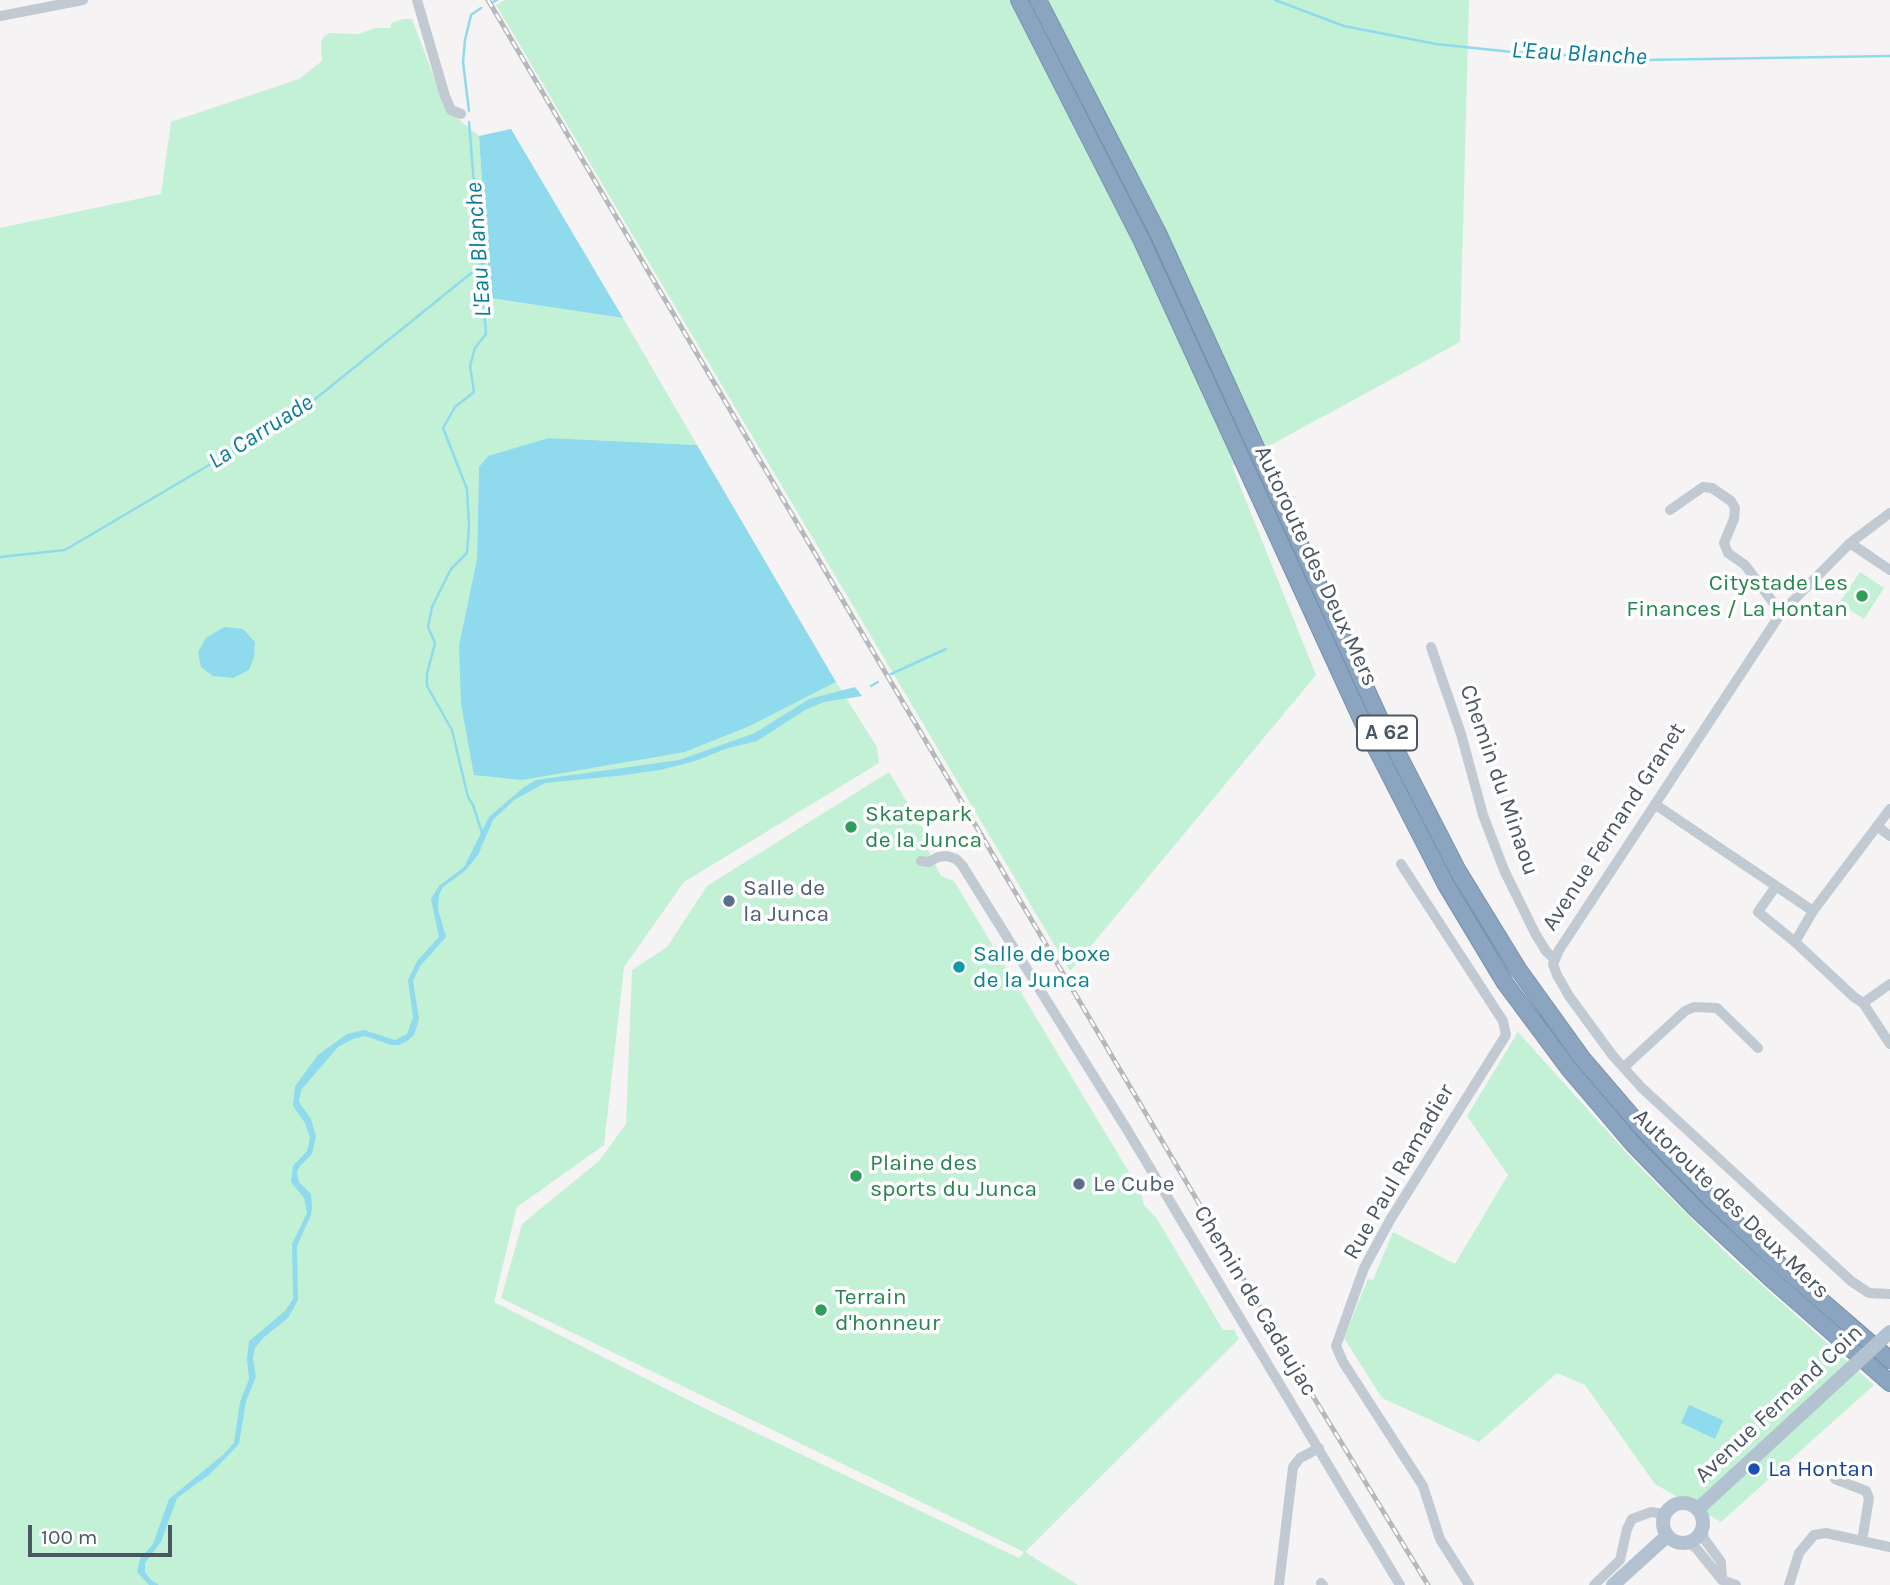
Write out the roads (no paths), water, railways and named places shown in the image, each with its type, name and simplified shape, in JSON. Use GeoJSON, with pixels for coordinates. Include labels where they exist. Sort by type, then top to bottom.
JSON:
{"type":"FeatureCollection","features":[{"type":"Feature","properties":{"kind":"highway","name":"Autoroute des Deux Mers"},"geometry":{"type":"LineString","coordinates":[[1019,0],[1142,241],[1364,726],[1445,883],[1505,983],[1569,1069],[1633,1144],[1696,1209],[1769,1277],[1890,1383]]}},
{"type":"Feature","properties":{"kind":"highway","name":"Autoroute des Deux Mers"},"geometry":{"type":"LineString","coordinates":[[1038,0],[1158,233],[1379,716],[1458,871],[1518,969],[1582,1058],[1642,1128],[1779,1264],[1890,1360]]}},
{"type":"Feature","properties":{"kind":"main road","name":"Avenue Fernand Coin"},"geometry":{"type":"LineString","coordinates":[[1698,1509],[1890,1332]]}},
{"type":"Feature","properties":{"kind":"main road"},"geometry":{"type":"LineString","coordinates":[[1678,1503],[1688,1503],[1698,1509],[1703,1520],[1699,1536],[1688,1542],[1677,1542],[1667,1536],[1663,1525],[1664,1514],[1670,1507],[1678,1503]]}},
{"type":"Feature","properties":{"kind":"main road"},"geometry":{"type":"LineString","coordinates":[[1613,1585],[1667,1536]]}},
{"type":"Feature","properties":{"kind":"street"},"geometry":{"type":"LineString","coordinates":[[0,16],[83,0]]}},
{"type":"Feature","properties":{"kind":"street"},"geometry":{"type":"LineString","coordinates":[[417,0],[445,96],[451,110],[461,114]]}},
{"type":"Feature","properties":{"kind":"street"},"geometry":{"type":"LineString","coordinates":[[1670,510],[1703,487],[1712,488],[1731,501],[1735,509],[1734,519],[1724,543],[1728,552],[1750,570],[1781,613]]}},
{"type":"Feature","properties":{"kind":"street","name":"Avenue Fernand Granet"},"geometry":{"type":"LineString","coordinates":[[1890,513],[1850,543],[1781,613],[1554,959],[1555,969],[1569,996],[1651,1097],[1851,1281],[1869,1293],[1890,1294]]}},
{"type":"Feature","properties":{"kind":"street"},"geometry":{"type":"LineString","coordinates":[[1850,543],[1890,570]]}},
{"type":"Feature","properties":{"kind":"street","name":"Chemin du Minaou"},"geometry":{"type":"LineString","coordinates":[[1431,647],[1461,734],[1483,816],[1504,870],[1541,943],[1554,959]]}},
{"type":"Feature","properties":{"kind":"street"},"geometry":{"type":"LineString","coordinates":[[1656,805],[1813,911]]}},
{"type":"Feature","properties":{"kind":"street"},"geometry":{"type":"LineString","coordinates":[[1795,942],[1813,911],[1890,809]]}},
{"type":"Feature","properties":{"kind":"street"},"geometry":{"type":"LineString","coordinates":[[1877,826],[1890,836]]}},
{"type":"Feature","properties":{"kind":"street","name":"Chemin de Cadaujac"},"geometry":{"type":"LineString","coordinates":[[921,862],[947,856],[962,865],[1107,1097],[1400,1585]]}},
{"type":"Feature","properties":{"kind":"street","name":"Rue Paul Ramadier"},"geometry":{"type":"LineString","coordinates":[[1401,864],[1503,1021],[1506,1035],[1390,1220],[1364,1268],[1336,1346],[1343,1362],[1423,1486],[1440,1539],[1469,1585]]}},
{"type":"Feature","properties":{"kind":"street"},"geometry":{"type":"LineString","coordinates":[[1776,886],[1758,912],[1863,1003],[1890,1044]]}},
{"type":"Feature","properties":{"kind":"street"},"geometry":{"type":"LineString","coordinates":[[1863,1003],[1890,984]]}},
{"type":"Feature","properties":{"kind":"street"},"geometry":{"type":"LineString","coordinates":[[1624,1067],[1685,1011],[1694,1007],[1717,1008],[1758,1048]]}},
{"type":"Feature","properties":{"kind":"street"},"geometry":{"type":"LineString","coordinates":[[1279,1585],[1293,1467],[1300,1458],[1320,1448]]}},
{"type":"Feature","properties":{"kind":"street"},"geometry":{"type":"LineString","coordinates":[[1835,1479],[1866,1491],[1869,1498],[1862,1541]]}},
{"type":"Feature","properties":{"kind":"street"},"geometry":{"type":"LineString","coordinates":[[1594,1585],[1620,1560],[1632,1519],[1651,1512],[1664,1514]]}},
{"type":"Feature","properties":{"kind":"street"},"geometry":{"type":"LineString","coordinates":[[1702,1531],[1705,1540],[1721,1562],[1719,1583]]}},
{"type":"Feature","properties":{"kind":"street"},"geometry":{"type":"LineString","coordinates":[[1789,1585],[1799,1553],[1814,1535],[1826,1534],[1890,1547]]}},
{"type":"Feature","properties":{"kind":"street"},"geometry":{"type":"LineString","coordinates":[[1688,1542],[1696,1548],[1719,1583],[1736,1585]]}},
{"type":"Feature","properties":{"kind":"water"},"geometry":{"type":"Polygon","coordinates":[[[511,129],[623,318],[490,298],[479,136],[511,129]]]}},
{"type":"Feature","properties":{"kind":"water"},"geometry":{"type":"Polygon","coordinates":[[[549,438],[697,445],[836,682],[750,726],[685,752],[522,780],[474,775],[461,704],[459,645],[477,559],[479,467],[488,456],[549,438]]]}},
{"type":"Feature","properties":{"kind":"water"},"geometry":{"type":"Polygon","coordinates":[[[224,627],[243,629],[255,642],[254,657],[249,670],[233,678],[213,676],[201,667],[198,652],[206,638],[224,627]]]}},
{"type":"Feature","properties":{"kind":"water"},"geometry":{"type":"Polygon","coordinates":[[[855,687],[862,696],[824,702],[805,710],[757,741],[660,770],[545,783],[514,800],[493,820],[478,855],[465,871],[443,887],[439,895],[438,909],[446,937],[420,966],[413,981],[419,1019],[414,1035],[398,1045],[365,1036],[353,1039],[338,1047],[301,1090],[299,1102],[311,1119],[316,1137],[312,1154],[299,1167],[297,1173],[299,1182],[311,1194],[312,1207],[297,1246],[298,1300],[288,1318],[255,1348],[253,1358],[256,1377],[246,1401],[239,1444],[210,1474],[177,1498],[161,1542],[145,1563],[145,1572],[159,1585],[149,1585],[137,1572],[140,1559],[153,1544],[169,1499],[234,1443],[240,1402],[249,1379],[249,1341],[285,1311],[293,1299],[292,1244],[307,1213],[304,1198],[291,1182],[293,1166],[307,1151],[310,1138],[305,1123],[293,1106],[295,1086],[318,1055],[347,1034],[364,1030],[395,1040],[407,1034],[413,1017],[408,980],[417,961],[439,937],[431,899],[439,886],[464,867],[489,817],[536,780],[679,760],[755,733],[809,699],[855,687]]]}},
{"type":"Feature","properties":{"kind":"water"},"geometry":{"type":"Polygon","coordinates":[[[1689,1405],[1723,1420],[1715,1439],[1681,1423],[1689,1405]]]}},
{"type":"Feature","properties":{"kind":"waterway","name":"L'Eau Blanche"},"geometry":{"type":"LineString","coordinates":[[493,2],[497,0]]}},
{"type":"Feature","properties":{"kind":"waterway","name":"L'Eau Blanche"},"geometry":{"type":"LineString","coordinates":[[1275,0],[1344,26],[1436,44],[1512,52],[1644,60],[1890,56]]}},
{"type":"Feature","properties":{"kind":"waterway","name":"L'Eau Blanche"},"geometry":{"type":"LineString","coordinates":[[469,111],[463,62],[465,40],[471,15],[481,8]]}},
{"type":"Feature","properties":{"kind":"waterway","name":"L'Eau Blanche"},"geometry":{"type":"LineString","coordinates":[[469,122],[486,334],[475,348],[470,366],[474,392],[455,407],[443,428],[467,489],[469,526],[467,553],[451,569],[432,607],[428,627],[435,643],[427,674],[427,686],[452,730],[468,797],[482,833]]}},
{"type":"Feature","properties":{"kind":"waterway","name":"La Carruade"},"geometry":{"type":"LineString","coordinates":[[0,557],[65,550],[299,412],[490,258]]}},
{"type":"Feature","properties":{"kind":"waterway","name":"L'Eau Blanche"},"geometry":{"type":"LineString","coordinates":[[891,674],[946,649]]}},
{"type":"Feature","properties":{"kind":"waterway","name":"L'Eau Blanche"},"geometry":{"type":"LineString","coordinates":[[871,686],[878,682]]}},
{"type":"Feature","properties":{"kind":"railway"},"geometry":{"type":"LineString","coordinates":[[488,0],[1308,1388],[1428,1585]]}},
{"type":"Feature","properties":{"kind":"place","name":"Citystade Les Finances / La Hontan"},"geometry":{"type":"Point","coordinates":[1862,596]}},
{"type":"Feature","properties":{"kind":"place","name":"Skatepark de la Junca"},"geometry":{"type":"Point","coordinates":[851,827]}},
{"type":"Feature","properties":{"kind":"place","name":"Salle de la Junca"},"geometry":{"type":"Point","coordinates":[729,901]}},
{"type":"Feature","properties":{"kind":"place","name":"Salle de boxe de la Junca"},"geometry":{"type":"Point","coordinates":[959,967]}},
{"type":"Feature","properties":{"kind":"place","name":"Plaine des sports du Junca"},"geometry":{"type":"Point","coordinates":[856,1176]}},
{"type":"Feature","properties":{"kind":"place","name":"Le Cube"},"geometry":{"type":"Point","coordinates":[1079,1184]}},
{"type":"Feature","properties":{"kind":"place","name":"Terrain d'honneur"},"geometry":{"type":"Point","coordinates":[821,1310]}},
{"type":"Feature","properties":{"kind":"place","name":"La Hontan"},"geometry":{"type":"Point","coordinates":[1754,1469]}}]}
